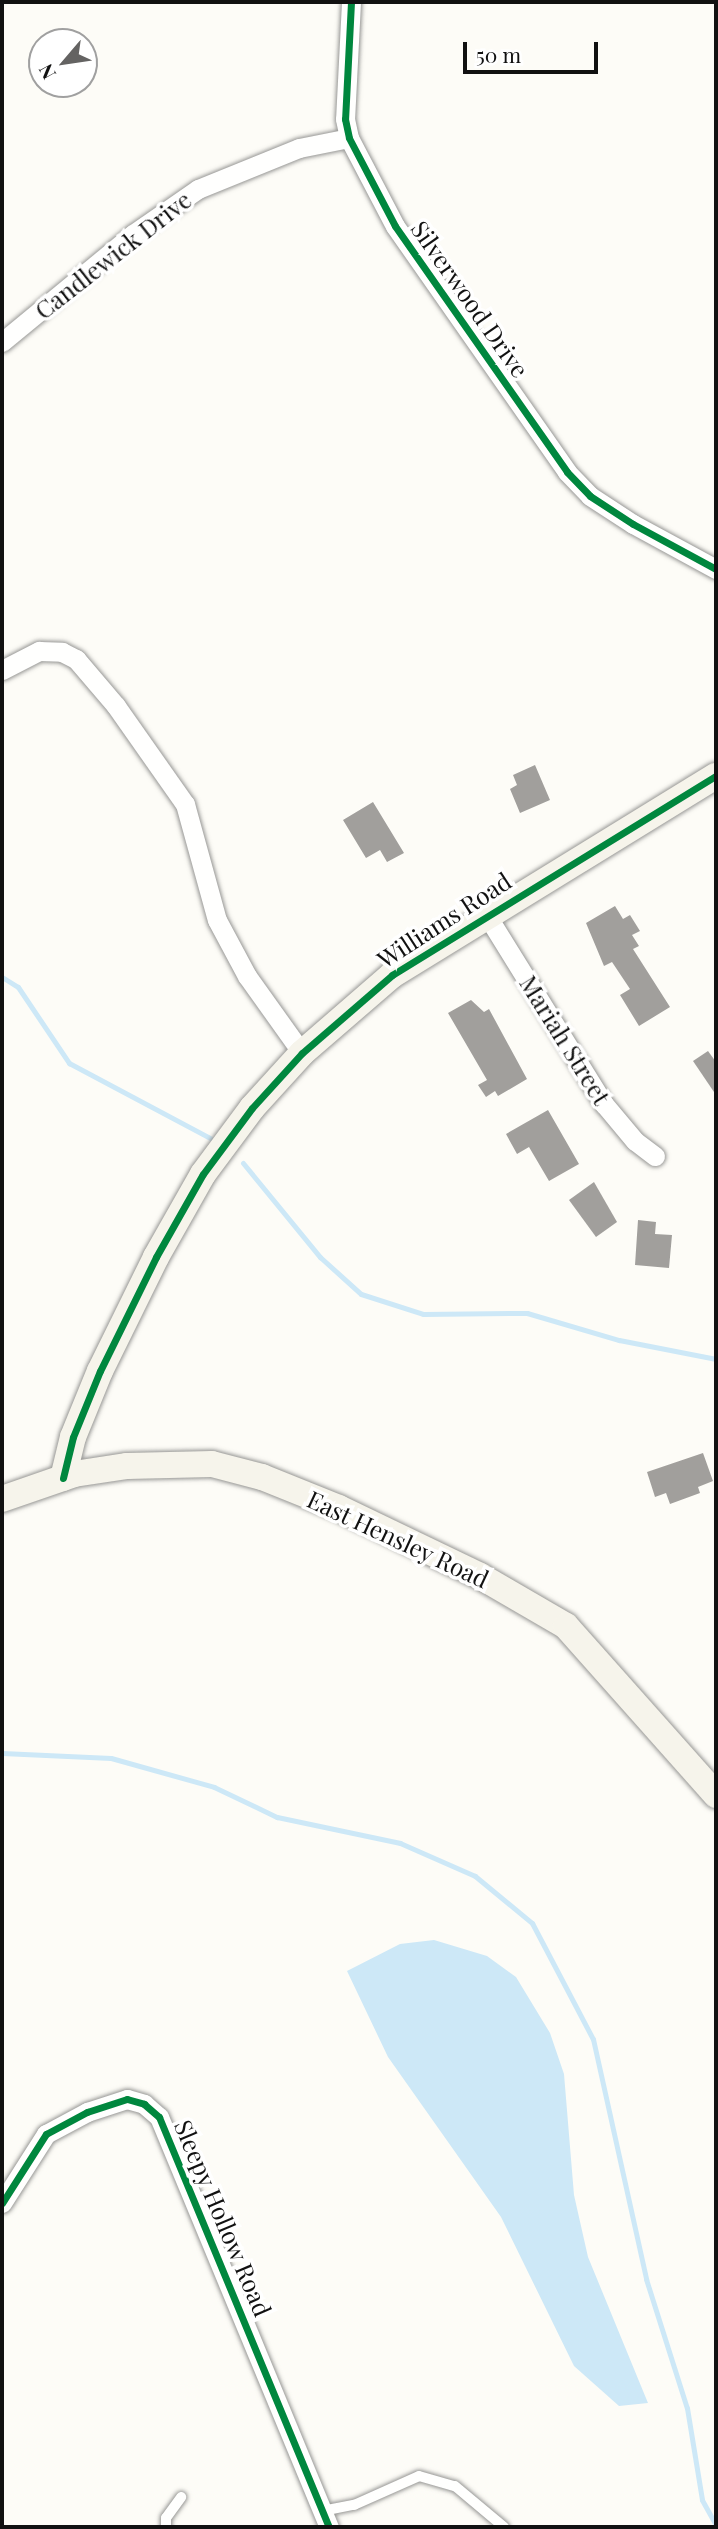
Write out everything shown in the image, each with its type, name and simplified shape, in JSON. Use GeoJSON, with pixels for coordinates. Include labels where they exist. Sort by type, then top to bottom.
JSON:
{"type":"FeatureCollection","features":[{"type":"Feature","properties":{"kind":"street","name":"Silverwood Drive"},"geometry":{"type":"LineString","coordinates":[[351,2],[345,119],[349,138],[395,226],[568,472],[590,496],[716,569]]}},
{"type":"Feature","properties":{"kind":"street","name":"Candlewick Drive"},"geometry":{"type":"LineString","coordinates":[[2,342],[132,234],[198,189],[299,148],[349,138]]}},
{"type":"Feature","properties":{"kind":"street"},"geometry":{"type":"LineString","coordinates":[[2,670],[39,651],[62,652],[76,659],[102,689],[185,804],[216,920],[247,976],[302,1053]]}},
{"type":"Feature","properties":{"kind":"street","name":"Williams Road"},"geometry":{"type":"LineString","coordinates":[[63,1478],[73,1437],[100,1371],[162,1245],[202,1174],[252,1108],[302,1053],[391,975],[486,914],[716,776]]}},
{"type":"Feature","properties":{"kind":"street","name":"Mariah Street"},"geometry":{"type":"LineString","coordinates":[[486,914],[604,1104],[635,1141],[655,1156]]}},
{"type":"Feature","properties":{"kind":"street","name":"East Hensley Road"},"geometry":{"type":"LineString","coordinates":[[2,1499],[63,1478],[127,1466],[212,1464],[262,1477],[339,1508],[480,1576],[552,1616],[586,1645],[716,1795]]}},
{"type":"Feature","properties":{"kind":"street","name":"Sleepy Hollow Road"},"geometry":{"type":"LineString","coordinates":[[2,2203],[37,2145],[77,2117],[127,2099],[144,2104],[159,2117],[325,2519]]}},
{"type":"Feature","properties":{"kind":"lane"},"geometry":{"type":"LineString","coordinates":[[325,2519],[419,2476],[455,2486],[504,2527]]}},
{"type":"Feature","properties":{"kind":"lane"},"geometry":{"type":"LineString","coordinates":[[166,2527],[166,2518],[181,2497]]}},
{"type":"Feature","properties":{"kind":"water"},"geometry":{"type":"Polygon","coordinates":[[[434,1940],[487,1956],[516,1977],[550,2033],[564,2074],[574,2195],[588,2257],[648,2403],[619,2406],[574,2366],[501,2217],[388,2057],[347,1971],[400,1944],[434,1940]]]}},
{"type":"Feature","properties":{"kind":"building"},"geometry":{"type":"Polygon","coordinates":[[[535,765],[550,800],[520,813],[510,789],[517,785],[513,775],[535,765]]]}},
{"type":"Feature","properties":{"kind":"building"},"geometry":{"type":"Polygon","coordinates":[[[373,802],[404,853],[387,862],[380,850],[366,858],[343,820],[373,802]]]}},
{"type":"Feature","properties":{"kind":"building"},"geometry":{"type":"Polygon","coordinates":[[[615,906],[623,919],[630,915],[640,931],[632,935],[639,946],[633,949],[670,1007],[639,1026],[620,995],[630,989],[612,962],[604,966],[586,923],[615,906]]]}},
{"type":"Feature","properties":{"kind":"building"},"geometry":{"type":"Polygon","coordinates":[[[471,1000],[484,1012],[489,1009],[527,1079],[498,1096],[495,1091],[486,1097],[478,1085],[487,1080],[448,1013],[471,1000]]]}},
{"type":"Feature","properties":{"kind":"building"},"geometry":{"type":"Polygon","coordinates":[[[708,1051],[716,1062],[716,1095],[693,1061],[708,1051]]]}},
{"type":"Feature","properties":{"kind":"building"},"geometry":{"type":"Polygon","coordinates":[[[548,1110],[579,1164],[549,1181],[529,1147],[517,1154],[506,1134],[548,1110]]]}},
{"type":"Feature","properties":{"kind":"building"},"geometry":{"type":"Polygon","coordinates":[[[594,1182],[617,1222],[596,1237],[569,1200],[594,1182]]]}},
{"type":"Feature","properties":{"kind":"building"},"geometry":{"type":"Polygon","coordinates":[[[638,1220],[656,1222],[655,1234],[672,1235],[669,1268],[635,1265],[638,1220]]]}},
{"type":"Feature","properties":{"kind":"building"},"geometry":{"type":"Polygon","coordinates":[[[703,1453],[713,1481],[698,1487],[700,1493],[670,1504],[666,1493],[655,1497],[647,1472],[703,1453]]]}},
{"type":"Feature","properties":{"kind":"waterway"},"geometry":{"type":"LineString","coordinates":[[2,977],[18,987],[69,1063],[210,1138]]}},
{"type":"Feature","properties":{"kind":"waterway"},"geometry":{"type":"LineString","coordinates":[[243,1163],[320,1257],[361,1294],[423,1314],[527,1313],[619,1340],[716,1359]]}},
{"type":"Feature","properties":{"kind":"waterway"},"geometry":{"type":"LineString","coordinates":[[2,1753],[111,1758],[214,1787],[277,1817],[400,1843],[475,1876],[532,1923],[593,2039],[646,2279],[687,2408],[702,2500],[716,2525]]}},
{"type":"Feature","properties":{"kind":"cycle path"},"geometry":{"type":"LineString","coordinates":[[351,2],[345,119],[349,138],[395,226],[567,472],[590,496],[633,524],[716,569]]}},
{"type":"Feature","properties":{"kind":"cycle path"},"geometry":{"type":"LineString","coordinates":[[63,1478],[73,1437],[100,1371],[156,1257],[203,1174],[252,1108],[302,1053],[392,975],[716,776]]}},
{"type":"Feature","properties":{"kind":"cycle path"},"geometry":{"type":"LineString","coordinates":[[2,2203],[46,2134],[87,2112],[127,2099],[144,2104],[159,2117],[329,2527]]}}]}
